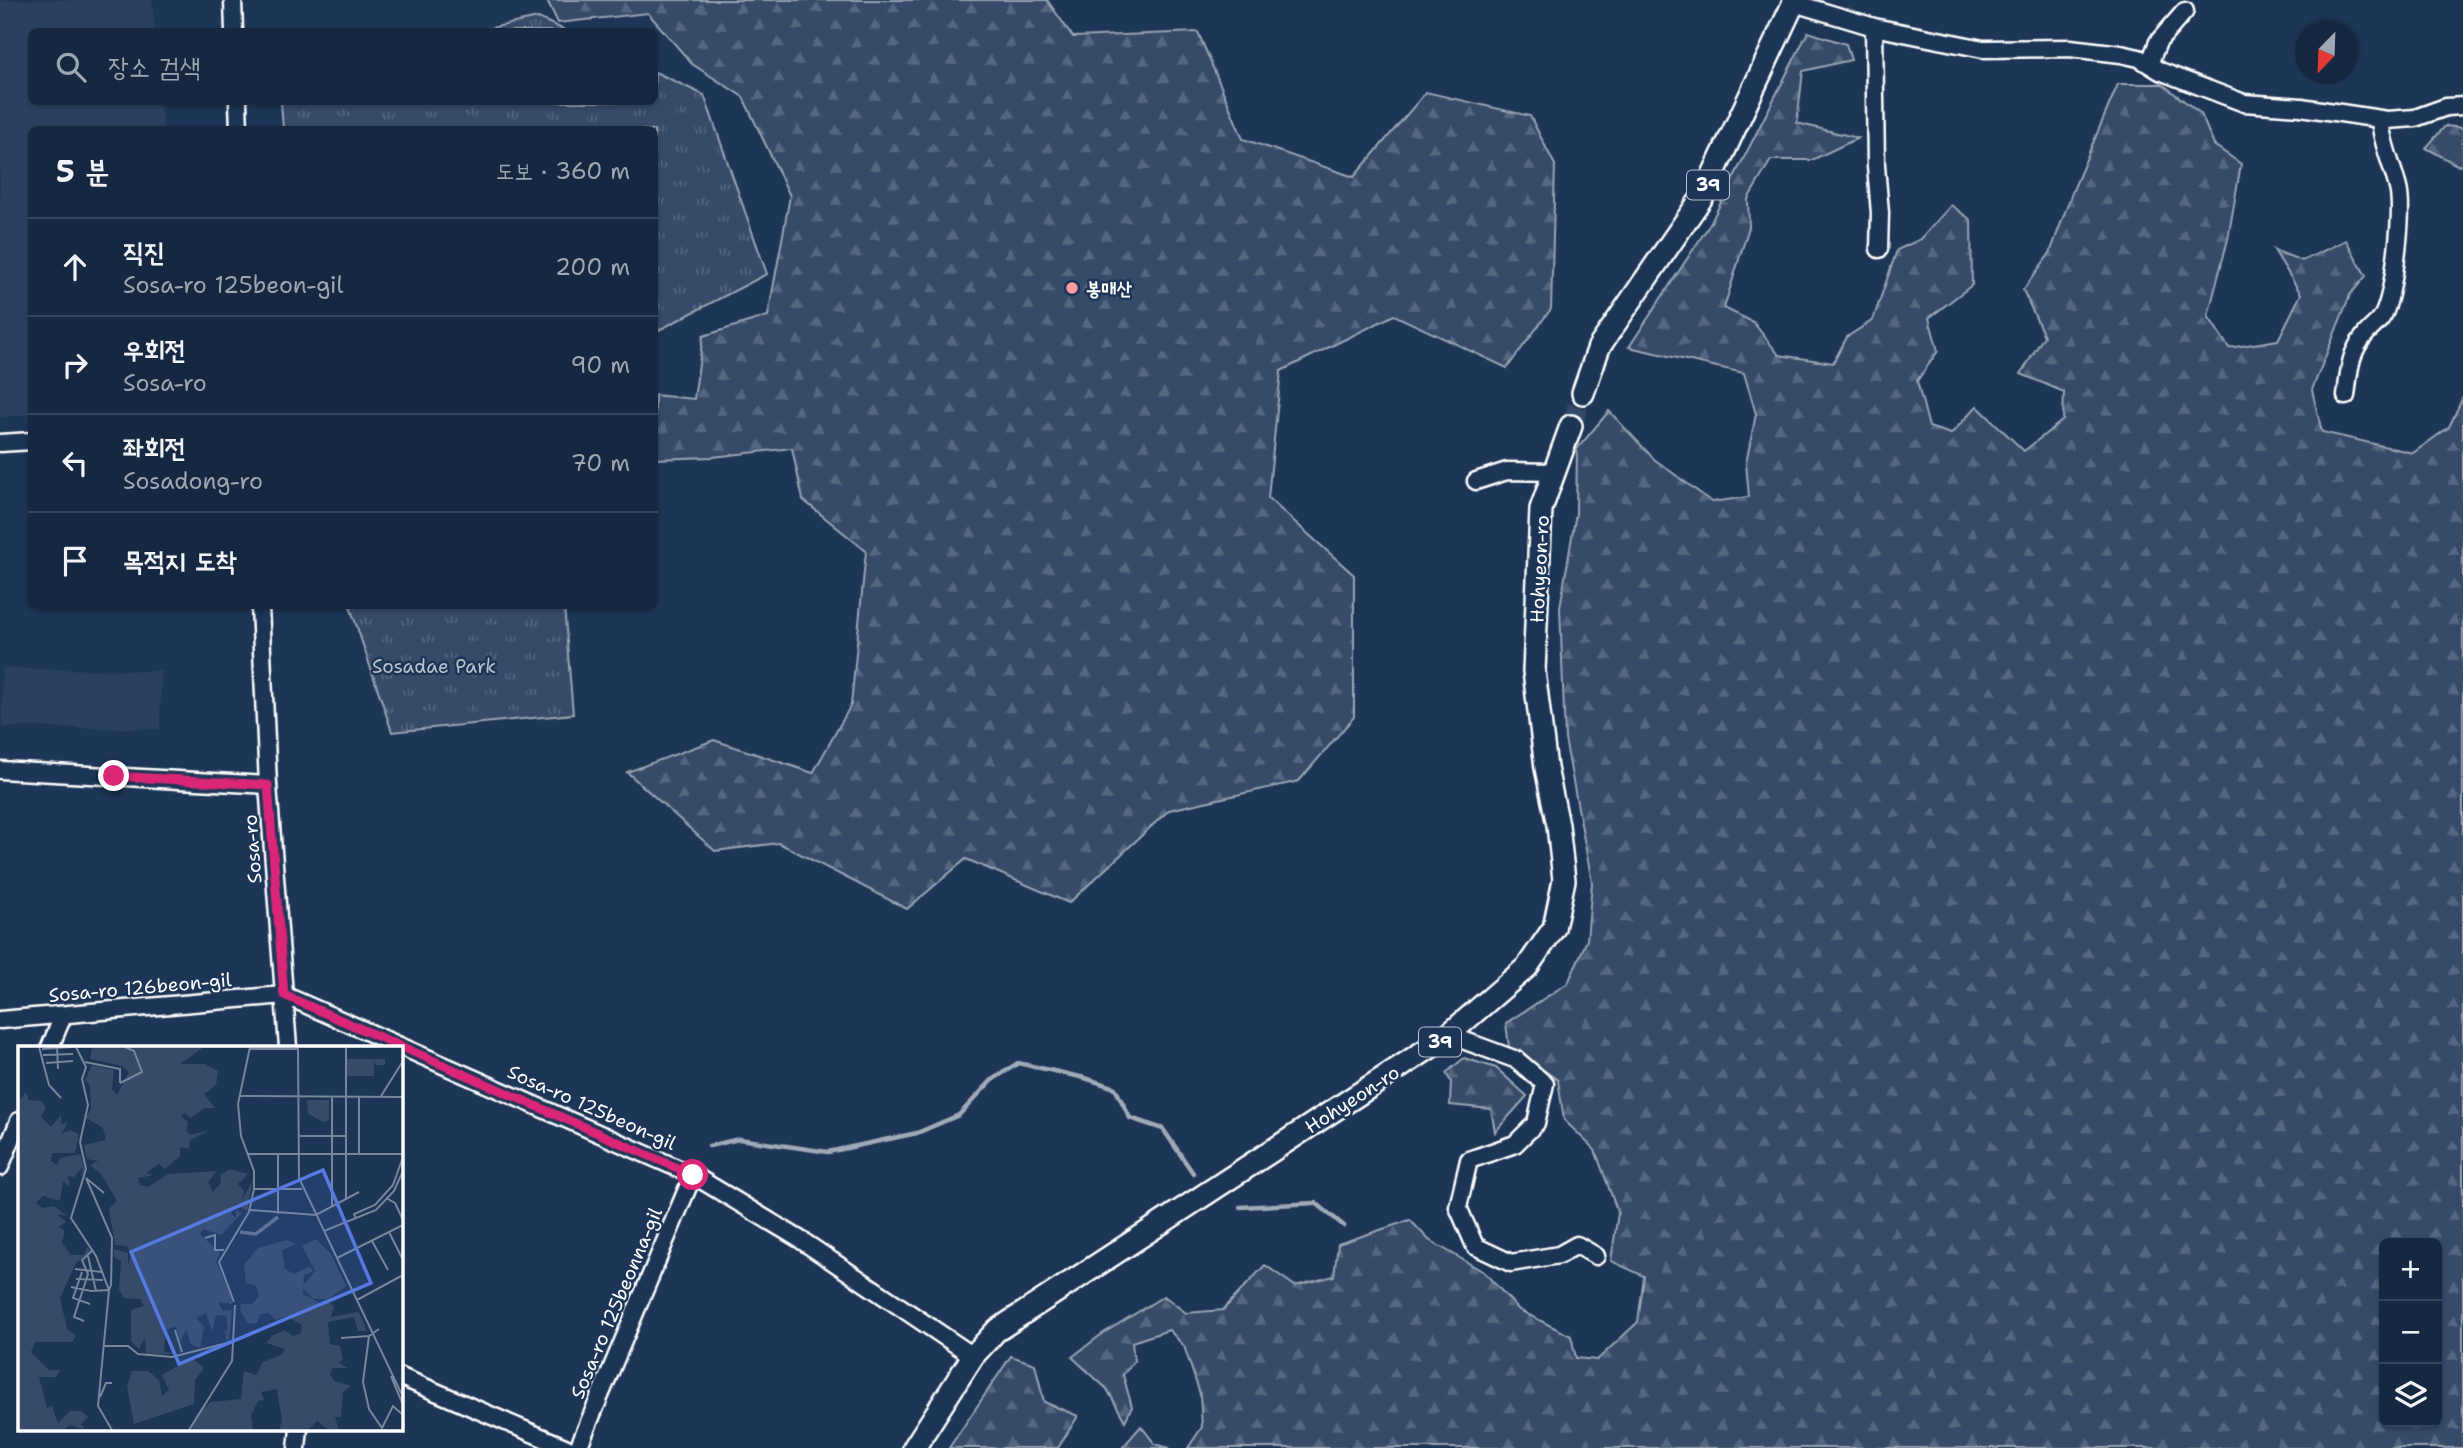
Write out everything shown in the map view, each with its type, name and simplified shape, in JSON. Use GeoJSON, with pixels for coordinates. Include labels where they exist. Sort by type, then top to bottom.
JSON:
{"type":"FeatureCollection","features":[{"type":"Feature","properties":{"kind":"main road","name":"39"},"geometry":{"type":"LineString","coordinates":[[1583,393],[1599,347],[1703,195],[1794,1]]}},
{"type":"Feature","properties":{"kind":"main road","name":"Hohyeon-ro"},"geometry":{"type":"LineString","coordinates":[[914,1448],[973,1356],[996,1331],[1449,1035],[1527,967],[1555,928],[1564,880],[1534,671],[1541,509],[1571,426]]}},
{"type":"Feature","properties":{"kind":"street"},"geometry":{"type":"LineString","coordinates":[[233,0],[234,28]]}},
{"type":"Feature","properties":{"kind":"street"},"geometry":{"type":"LineString","coordinates":[[1794,1],[1874,27],[1983,49],[2070,48],[2139,58],[2160,71],[2236,102],[2301,107],[2380,120],[2401,120],[2446,107],[2463,106]]}},
{"type":"Feature","properties":{"kind":"street"},"geometry":{"type":"LineString","coordinates":[[2149,64],[2158,43],[2185,11]]}},
{"type":"Feature","properties":{"kind":"street"},"geometry":{"type":"LineString","coordinates":[[1874,27],[1879,249]]}},
{"type":"Feature","properties":{"kind":"street"},"geometry":{"type":"LineString","coordinates":[[238,105],[239,126]]}},
{"type":"Feature","properties":{"kind":"street"},"geometry":{"type":"LineString","coordinates":[[2346,396],[2351,357],[2364,336],[2381,321],[2386,309],[2397,248],[2400,210],[2398,188],[2382,139],[2380,120]]}},
{"type":"Feature","properties":{"kind":"street"},"geometry":{"type":"LineString","coordinates":[[0,443],[28,441]]}},
{"type":"Feature","properties":{"kind":"street"},"geometry":{"type":"LineString","coordinates":[[1476,481],[1507,471],[1554,472]]}},
{"type":"Feature","properties":{"kind":"street","name":"Sosa-ro"},"geometry":{"type":"LineString","coordinates":[[260,609],[268,785],[288,1046]]}},
{"type":"Feature","properties":{"kind":"street"},"geometry":{"type":"LineString","coordinates":[[0,770],[268,785]]}},
{"type":"Feature","properties":{"kind":"street","name":"Sosa-ro 126beon-gil"},"geometry":{"type":"LineString","coordinates":[[0,1020],[284,995]]}},
{"type":"Feature","properties":{"kind":"street","name":"Sosa-ro 125beon-gil"},"geometry":{"type":"LineString","coordinates":[[284,995],[400,1046]]}},
{"type":"Feature","properties":{"kind":"street"},"geometry":{"type":"LineString","coordinates":[[50,1046],[63,1016]]}},
{"type":"Feature","properties":{"kind":"street"},"geometry":{"type":"LineString","coordinates":[[1449,1035],[1517,1060],[1545,1084],[1536,1123],[1515,1144],[1469,1160],[1458,1207],[1475,1245],[1511,1263],[1559,1255],[1577,1245],[1596,1256]]}},
{"type":"Feature","properties":{"kind":"street","name":"Sosa-ro 125beon-gil"},"geometry":{"type":"LineString","coordinates":[[402,1047],[693,1175],[801,1240],[973,1356]]}},
{"type":"Feature","properties":{"kind":"street"},"geometry":{"type":"LineString","coordinates":[[0,1167],[18,1123]]}},
{"type":"Feature","properties":{"kind":"street","name":"Sosa-ro 125beonna-gil"},"geometry":{"type":"LineString","coordinates":[[578,1448],[693,1175]]}},
{"type":"Feature","properties":{"kind":"street"},"geometry":{"type":"LineString","coordinates":[[402,1377],[567,1448]]}},
{"type":"Feature","properties":{"kind":"street"},"geometry":{"type":"LineString","coordinates":[[297,1448],[299,1430]]}},
{"type":"Feature","properties":{"kind":"shaded area"},"geometry":{"type":"Polygon","coordinates":[[[0,0],[152,0],[155,28],[28,28],[28,105],[160,105],[163,126],[28,126],[28,415],[0,417],[0,0]]]}},
{"type":"Feature","properties":{"kind":"shaded area"},"geometry":{"type":"Polygon","coordinates":[[[2,668],[161,671],[160,729],[2,727],[2,668]]]}},
{"type":"Feature","properties":{"kind":"green space"},"geometry":{"type":"Polygon","coordinates":[[[547,0],[1047,0],[1073,37],[1198,32],[1243,139],[1354,177],[1426,92],[1530,116],[1555,165],[1551,309],[1507,368],[1394,315],[1281,371],[1268,498],[1354,575],[1354,717],[1299,781],[1169,810],[1069,903],[966,859],[907,909],[779,843],[715,851],[627,772],[714,740],[813,773],[851,705],[866,551],[803,500],[792,448],[713,457],[658,459],[658,395],[694,399],[703,336],[768,316],[790,196],[743,97],[692,64],[648,13],[558,23],[547,0]]]}},
{"type":"Feature","properties":{"kind":"green space"},"geometry":{"type":"Polygon","coordinates":[[[538,18],[560,28],[490,28],[538,18]]]}},
{"type":"Feature","properties":{"kind":"green space"},"geometry":{"type":"Polygon","coordinates":[[[1808,32],[1846,44],[1851,60],[1803,71],[1797,123],[1858,138],[1812,160],[1771,160],[1748,199],[1749,227],[1724,308],[1753,322],[1779,355],[1833,363],[1847,337],[1873,320],[1897,250],[1921,239],[1951,205],[1971,220],[1972,285],[1929,318],[1938,351],[1917,381],[1929,427],[1951,434],[1977,406],[2024,451],[2063,420],[2064,392],[2021,374],[2044,336],[2023,290],[2050,253],[2073,190],[2118,84],[2162,84],[2201,114],[2214,145],[2241,164],[2228,239],[2208,316],[2229,348],[2278,340],[2301,294],[2274,250],[2302,261],[2346,240],[2366,276],[2350,295],[2312,390],[2322,432],[2413,453],[2449,427],[2463,397],[2463,1448],[1188,1448],[1202,1427],[1200,1394],[1184,1346],[1169,1330],[1132,1342],[1134,1361],[1123,1375],[1132,1407],[1125,1421],[1107,1389],[1072,1357],[1102,1334],[1164,1296],[1186,1313],[1223,1310],[1265,1265],[1295,1286],[1334,1276],[1338,1244],[1410,1220],[1429,1240],[1484,1272],[1519,1310],[1571,1336],[1576,1358],[1597,1360],[1638,1322],[1644,1276],[1611,1261],[1618,1213],[1595,1150],[1564,1120],[1558,1080],[1509,1047],[1506,1023],[1568,983],[1587,940],[1592,882],[1565,739],[1560,607],[1576,513],[1577,449],[1609,411],[1654,459],[1712,502],[1749,497],[1746,463],[1756,414],[1744,373],[1629,347],[1710,224],[1808,32]]]}},
{"type":"Feature","properties":{"kind":"green space"},"geometry":{"type":"Polygon","coordinates":[[[658,73],[704,95],[767,274],[658,330],[658,126],[283,126],[281,105],[658,105],[658,73]]]}},
{"type":"Feature","properties":{"kind":"green space"},"geometry":{"type":"Polygon","coordinates":[[[2445,126],[2463,128],[2463,164],[2459,166],[2426,148],[2445,126]]]}},
{"type":"Feature","properties":{"kind":"green space","name":"Sosadae Park"},"geometry":{"type":"Polygon","coordinates":[[[351,609],[564,609],[573,714],[392,732],[351,609]]]}},
{"type":"Feature","properties":{"kind":"green space"},"geometry":{"type":"Polygon","coordinates":[[[1464,1058],[1496,1068],[1527,1096],[1495,1132],[1491,1109],[1450,1105],[1451,1082],[1446,1073],[1464,1058]]]}},
{"type":"Feature","properties":{"kind":"green space"},"geometry":{"type":"Polygon","coordinates":[[[1011,1356],[1035,1364],[1044,1402],[1078,1416],[1058,1448],[949,1448],[1011,1356]]]}},
{"type":"Feature","properties":{"kind":"green space"},"geometry":{"type":"Polygon","coordinates":[[[1141,1426],[1155,1444],[1170,1448],[1122,1448],[1141,1426]]]}},
{"type":"Feature","properties":{"kind":"waterway"},"geometry":{"type":"LineString","coordinates":[[709,1146],[739,1139],[828,1152],[917,1133],[959,1115],[992,1080],[1018,1063],[1085,1078],[1115,1088],[1130,1118],[1163,1129],[1193,1173]]}},
{"type":"Feature","properties":{"kind":"waterway"},"geometry":{"type":"LineString","coordinates":[[1240,1207],[1316,1203],[1344,1226]]}},
{"type":"Feature","properties":{"kind":"tunnel"},"geometry":{"type":"LineString","coordinates":[[1571,426],[1583,393]]}},
{"type":"Feature","properties":{"kind":"place","name":"봉매산"},"geometry":{"type":"Point","coordinates":[1072,288]}},
{"type":"Feature","properties":{"kind":"route"},"geometry":{"type":"LineString","coordinates":[[114,776],[268,785],[284,995],[693,1175]]}}]}
